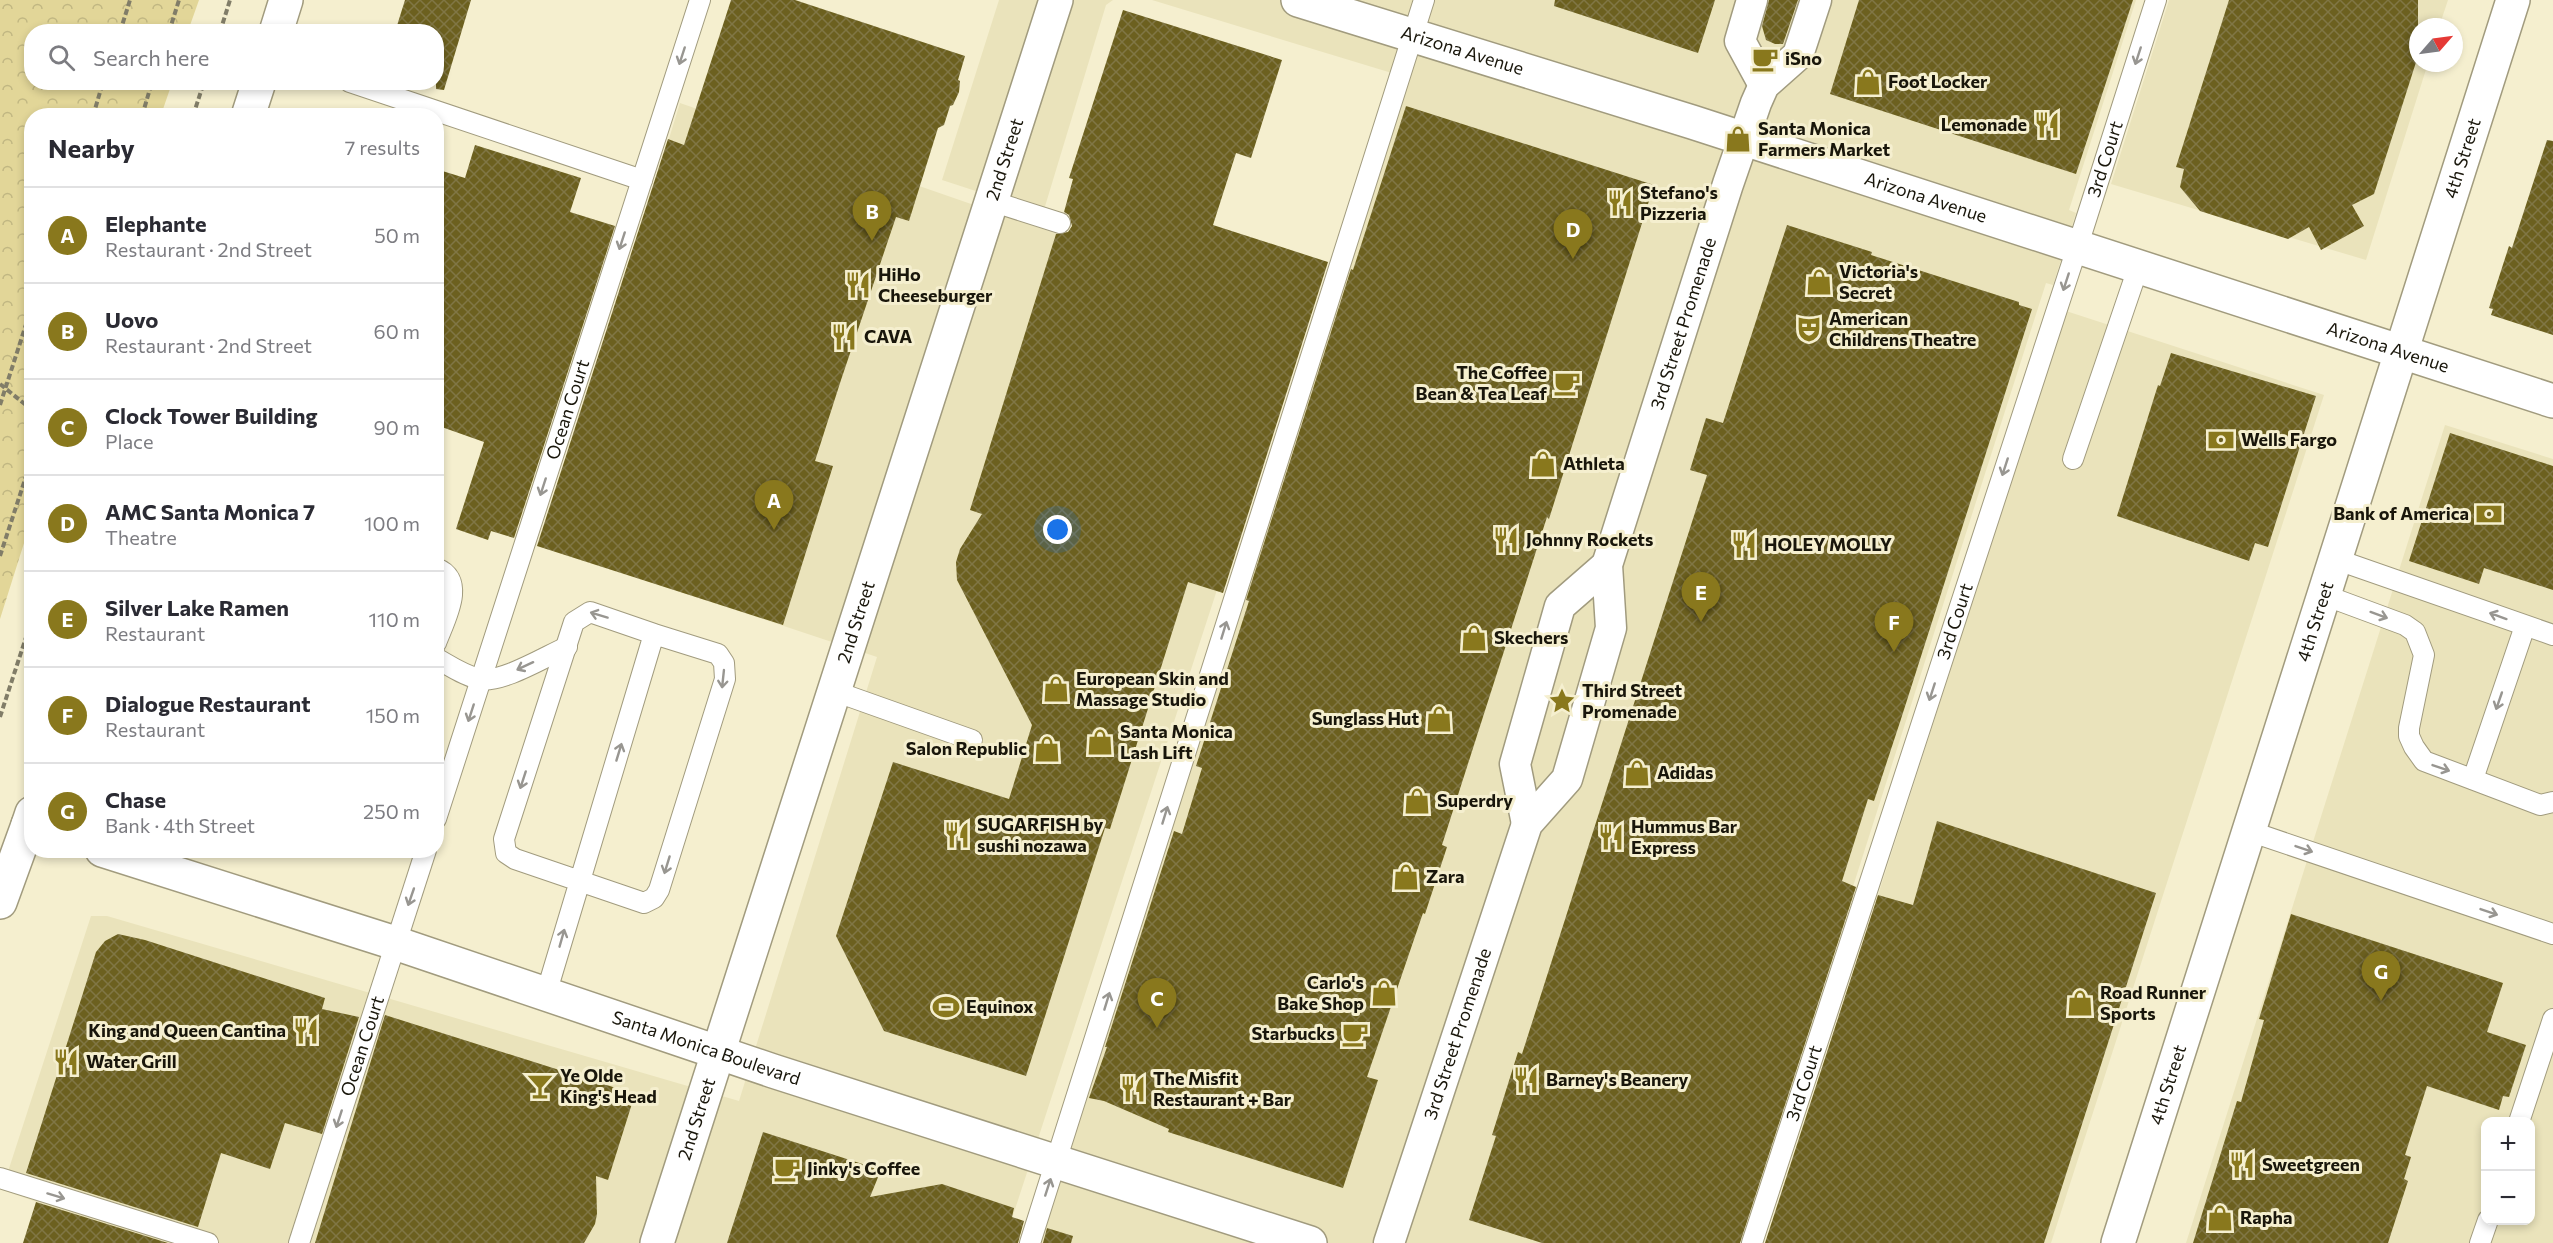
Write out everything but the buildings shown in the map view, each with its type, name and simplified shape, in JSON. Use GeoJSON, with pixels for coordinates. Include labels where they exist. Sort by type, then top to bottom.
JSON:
{"type":"FeatureCollection","features":[{"type":"Feature","properties":{"kind":"street"},"geometry":{"type":"LineString","coordinates":[[278,24],[286,0]]}},
{"type":"Feature","properties":{"kind":"street","name":"2nd Street"},"geometry":{"type":"LineString","coordinates":[[657,1243],[1056,0]]}},
{"type":"Feature","properties":{"kind":"street","name":"Arizona Avenue"},"geometry":{"type":"LineString","coordinates":[[1298,0],[1744,140],[2553,401]]}},
{"type":"Feature","properties":{"kind":"street"},"geometry":{"type":"LineString","coordinates":[[1752,0],[1740,41],[1764,85]]}},
{"type":"Feature","properties":{"kind":"street","name":"3rd Street Promenade"},"geometry":{"type":"LineString","coordinates":[[1389,1243],[1527,824],[1567,779],[1611,628],[1607,565],[1724,195],[1764,85],[1798,55],[1816,0]]}},
{"type":"Feature","properties":{"kind":"street","name":"4th Street"},"geometry":{"type":"LineString","coordinates":[[2118,1243],[2513,0]]}},
{"type":"Feature","properties":{"kind":"street"},"geometry":{"type":"LineString","coordinates":[[251,108],[256,90]]}},
{"type":"Feature","properties":{"kind":"street","name":"3rd Street Promenade"},"geometry":{"type":"LineString","coordinates":[[1527,824],[1515,764],[1560,606],[1607,565]]}},
{"type":"Feature","properties":{"kind":"street"},"geometry":{"type":"LineString","coordinates":[[0,902],[24,837]]}},
{"type":"Feature","properties":{"kind":"street","name":"Santa Monica Boulevard"},"geometry":{"type":"LineString","coordinates":[[127,858],[395,943],[718,1053],[1310,1243]]}},
{"type":"Feature","properties":{"kind":"lane","name":"Ocean Court"},"geometry":{"type":"LineString","coordinates":[[444,794],[700,0]]}},
{"type":"Feature","properties":{"kind":"lane"},"geometry":{"type":"LineString","coordinates":[[1030,1243],[1424,0]]}},
{"type":"Feature","properties":{"kind":"lane","name":"3rd Court"},"geometry":{"type":"LineString","coordinates":[[1752,1243],[2156,0]]}},
{"type":"Feature","properties":{"kind":"lane"},"geometry":{"type":"LineString","coordinates":[[374,90],[427,108]]}},
{"type":"Feature","properties":{"kind":"lane"},"geometry":{"type":"LineString","coordinates":[[444,114],[642,180]]}},
{"type":"Feature","properties":{"kind":"lane"},"geometry":{"type":"LineString","coordinates":[[991,201],[1060,223]]}},
{"type":"Feature","properties":{"kind":"lane"},"geometry":{"type":"LineString","coordinates":[[2073,459],[2138,268]]}},
{"type":"Feature","properties":{"kind":"lane"},"geometry":{"type":"LineString","coordinates":[[2336,559],[2553,635]]}},
{"type":"Feature","properties":{"kind":"lane"},"geometry":{"type":"LineString","coordinates":[[444,574],[450,578],[454,591],[444,620]]}},
{"type":"Feature","properties":{"kind":"lane"},"geometry":{"type":"LineString","coordinates":[[2324,595],[2401,623],[2415,632],[2424,655],[2409,736],[2424,761],[2540,805],[2553,802]]}},
{"type":"Feature","properties":{"kind":"lane"},"geometry":{"type":"LineString","coordinates":[[590,612],[654,634],[718,654],[724,663],[725,679],[660,890],[654,898],[644,903],[578,882],[506,853],[504,839],[574,622],[590,612]]}},
{"type":"Feature","properties":{"kind":"lane"},"geometry":{"type":"LineString","coordinates":[[2472,779],[2525,626]]}},
{"type":"Feature","properties":{"kind":"lane"},"geometry":{"type":"LineString","coordinates":[[546,994],[654,634]]}},
{"type":"Feature","properties":{"kind":"lane"},"geometry":{"type":"LineString","coordinates":[[444,663],[458,672],[481,680],[504,676],[567,647]]}},
{"type":"Feature","properties":{"kind":"lane"},"geometry":{"type":"LineString","coordinates":[[834,691],[972,740]]}},
{"type":"Feature","properties":{"kind":"lane"},"geometry":{"type":"LineString","coordinates":[[2249,831],[2553,934]]}},
{"type":"Feature","properties":{"kind":"lane","name":"Ocean Court"},"geometry":{"type":"LineString","coordinates":[[299,1243],[423,858]]}},
{"type":"Feature","properties":{"kind":"lane"},"geometry":{"type":"LineString","coordinates":[[2521,1117],[2545,1069],[2553,1019]]}},
{"type":"Feature","properties":{"kind":"lane"},"geometry":{"type":"LineString","coordinates":[[0,1178],[208,1243]]}},
{"type":"Feature","properties":{"kind":"lane"},"geometry":{"type":"LineString","coordinates":[[2480,1243],[2487,1225]]}},
{"type":"Feature","properties":{"kind":"path"},"geometry":{"type":"LineString","coordinates":[[122,24],[130,0]]}},
{"type":"Feature","properties":{"kind":"path"},"geometry":{"type":"LineString","coordinates":[[172,24],[179,0]]}},
{"type":"Feature","properties":{"kind":"path"},"geometry":{"type":"LineString","coordinates":[[222,24],[230,0]]}},
{"type":"Feature","properties":{"kind":"path"},"geometry":{"type":"LineString","coordinates":[[95,108],[101,90]]}},
{"type":"Feature","properties":{"kind":"path"},"geometry":{"type":"LineString","coordinates":[[144,108],[150,90]]}},
{"type":"Feature","properties":{"kind":"path"},"geometry":{"type":"LineString","coordinates":[[196,108],[201,90]]}},
{"type":"Feature","properties":{"kind":"path"},"geometry":{"type":"LineString","coordinates":[[0,405],[24,330]]}},
{"type":"Feature","properties":{"kind":"path"},"geometry":{"type":"LineString","coordinates":[[0,384],[24,403]]}},
{"type":"Feature","properties":{"kind":"path"},"geometry":{"type":"LineString","coordinates":[[0,556],[24,482]]}},
{"type":"Feature","properties":{"kind":"path"},"geometry":{"type":"LineString","coordinates":[[0,717],[24,644]]}},
{"type":"Feature","properties":{"kind":"shaded area"},"geometry":{"type":"Polygon","coordinates":[[[999,0],[1113,0],[1106,5],[1043,213],[942,180],[999,0]]]}},
{"type":"Feature","properties":{"kind":"shaded area","name":"Third Street Promenade"},"geometry":{"type":"Polygon","coordinates":[[[1152,0],[2136,0],[2069,210],[2076,213],[2053,285],[2046,283],[1739,1243],[1024,1243],[1405,77],[1152,0]]]}},
{"type":"Feature","properties":{"kind":"shaded area"},"geometry":{"type":"Polygon","coordinates":[[[2169,0],[2448,0],[2442,18],[2409,18],[2409,72],[2425,72],[2366,260],[2111,184],[2169,0]]]}},
{"type":"Feature","properties":{"kind":"shaded area"},"geometry":{"type":"Polygon","coordinates":[[[680,103],[1305,320],[1004,1243],[157,1243],[2,1190],[91,916],[107,916],[739,1101],[877,657],[543,546],[680,103]]]}},
{"type":"Feature","properties":{"kind":"shaded area"},"geometry":{"type":"Polygon","coordinates":[[[2066,311],[2324,395],[2051,1243],[1766,1243],[2066,311]]]}},
{"type":"Feature","properties":{"kind":"shaded area"},"geometry":{"type":"Polygon","coordinates":[[[2445,425],[2553,459],[2553,1243],[2186,1243],[2445,425]]]}},
{"type":"Feature","properties":{"kind":"green space"},"geometry":{"type":"Polygon","coordinates":[[[0,0],[199,0],[190,24],[24,24],[24,90],[170,90],[163,108],[24,108],[24,543],[0,619],[0,0]]]}},
{"type":"Feature","properties":{"kind":"place","name":"iSno"},"geometry":{"type":"Point","coordinates":[1765,59]}},
{"type":"Feature","properties":{"kind":"place","name":"Foot Locker"},"geometry":{"type":"Point","coordinates":[1868,82]}},
{"type":"Feature","properties":{"kind":"place","name":"Lemonade"},"geometry":{"type":"Point","coordinates":[2047,125]}},
{"type":"Feature","properties":{"kind":"place","name":"Santa Monica Farmers Market"},"geometry":{"type":"Point","coordinates":[1738,139]}},
{"type":"Feature","properties":{"kind":"place","name":"Stefano's Pizzeria"},"geometry":{"type":"Point","coordinates":[1620,203]}},
{"type":"Feature","properties":{"kind":"place","name":"Uovo"},"geometry":{"type":"Point","coordinates":[872,241]}},
{"type":"Feature","properties":{"kind":"place","name":"AMC Santa Monica 7"},"geometry":{"type":"Point","coordinates":[1573,259]}},
{"type":"Feature","properties":{"kind":"place","name":"Victoria's Secret"},"geometry":{"type":"Point","coordinates":[1819,282]}},
{"type":"Feature","properties":{"kind":"place","name":"HiHo Cheeseburger"},"geometry":{"type":"Point","coordinates":[858,285]}},
{"type":"Feature","properties":{"kind":"place","name":"American Childrens Theatre"},"geometry":{"type":"Point","coordinates":[1809,329]}},
{"type":"Feature","properties":{"kind":"place","name":"CAVA"},"geometry":{"type":"Point","coordinates":[844,337]}},
{"type":"Feature","properties":{"kind":"place","name":"The Coffee Bean & Tea Leaf"},"geometry":{"type":"Point","coordinates":[1567,383]}},
{"type":"Feature","properties":{"kind":"place","name":"Wells Fargo"},"geometry":{"type":"Point","coordinates":[2221,440]}},
{"type":"Feature","properties":{"kind":"place","name":"Athleta"},"geometry":{"type":"Point","coordinates":[1543,464]}},
{"type":"Feature","properties":{"kind":"place","name":"Bank of America"},"geometry":{"type":"Point","coordinates":[2489,514]}},
{"type":"Feature","properties":{"kind":"place","name":"Elephante"},"geometry":{"type":"Point","coordinates":[774,530]}},
{"type":"Feature","properties":{"kind":"place","name":"Johnny Rockets"},"geometry":{"type":"Point","coordinates":[1506,540]}},
{"type":"Feature","properties":{"kind":"place","name":"HOLEY MOLLY"},"geometry":{"type":"Point","coordinates":[1744,545]}},
{"type":"Feature","properties":{"kind":"place","name":"Silver Lake Ramen"},"geometry":{"type":"Point","coordinates":[1701,622]}},
{"type":"Feature","properties":{"kind":"place","name":"Skechers"},"geometry":{"type":"Point","coordinates":[1474,638]}},
{"type":"Feature","properties":{"kind":"place","name":"Dialogue Restaurant"},"geometry":{"type":"Point","coordinates":[1894,652]}},
{"type":"Feature","properties":{"kind":"place","name":"European Skin and Massage Studio"},"geometry":{"type":"Point","coordinates":[1056,689]}},
{"type":"Feature","properties":{"kind":"place","name":"Third Street Promenade"},"geometry":{"type":"Point","coordinates":[1562,701]}},
{"type":"Feature","properties":{"kind":"place","name":"Sunglass Hut"},"geometry":{"type":"Point","coordinates":[1439,719]}},
{"type":"Feature","properties":{"kind":"place","name":"Santa Monica Lash Lift"},"geometry":{"type":"Point","coordinates":[1100,742]}},
{"type":"Feature","properties":{"kind":"place","name":"Salon Republic"},"geometry":{"type":"Point","coordinates":[1047,749]}},
{"type":"Feature","properties":{"kind":"place","name":"Adidas"},"geometry":{"type":"Point","coordinates":[1637,773]}},
{"type":"Feature","properties":{"kind":"place","name":"Superdry"},"geometry":{"type":"Point","coordinates":[1417,801]}},
{"type":"Feature","properties":{"kind":"place","name":"SUGARFISH by sushi nozawa"},"geometry":{"type":"Point","coordinates":[957,835]}},
{"type":"Feature","properties":{"kind":"place","name":"Hummus Bar Express"},"geometry":{"type":"Point","coordinates":[1611,837]}},
{"type":"Feature","properties":{"kind":"place","name":"Zara"},"geometry":{"type":"Point","coordinates":[1406,877]}},
{"type":"Feature","properties":{"kind":"place","name":"Carlo's Bake Shop"},"geometry":{"type":"Point","coordinates":[1384,993]}},
{"type":"Feature","properties":{"kind":"place","name":"Chase"},"geometry":{"type":"Point","coordinates":[2381,1001]}},
{"type":"Feature","properties":{"kind":"place","name":"Road Runner Sports"},"geometry":{"type":"Point","coordinates":[2080,1003]}},
{"type":"Feature","properties":{"kind":"place","name":"Equinox"},"geometry":{"type":"Point","coordinates":[946,1007]}},
{"type":"Feature","properties":{"kind":"place","name":"Clock Tower Building"},"geometry":{"type":"Point","coordinates":[1157,1028]}},
{"type":"Feature","properties":{"kind":"place","name":"King and Queen Cantina"},"geometry":{"type":"Point","coordinates":[306,1031]}},
{"type":"Feature","properties":{"kind":"place","name":"Starbucks"},"geometry":{"type":"Point","coordinates":[1355,1034]}},
{"type":"Feature","properties":{"kind":"place","name":"Water Grill"},"geometry":{"type":"Point","coordinates":[66,1062]}},
{"type":"Feature","properties":{"kind":"place","name":"Barney's Beanery"},"geometry":{"type":"Point","coordinates":[1526,1080]}},
{"type":"Feature","properties":{"kind":"place","name":"Ye Olde King's Head"},"geometry":{"type":"Point","coordinates":[540,1086]}},
{"type":"Feature","properties":{"kind":"place","name":"The Misfit Restaurant + Bar"},"geometry":{"type":"Point","coordinates":[1133,1089]}},
{"type":"Feature","properties":{"kind":"place","name":"Sweetgreen"},"geometry":{"type":"Point","coordinates":[2242,1165]}},
{"type":"Feature","properties":{"kind":"place","name":"Jinky's Coffee"},"geometry":{"type":"Point","coordinates":[787,1169]}},
{"type":"Feature","properties":{"kind":"place","name":"Rapha"},"geometry":{"type":"Point","coordinates":[2220,1218]}}]}
